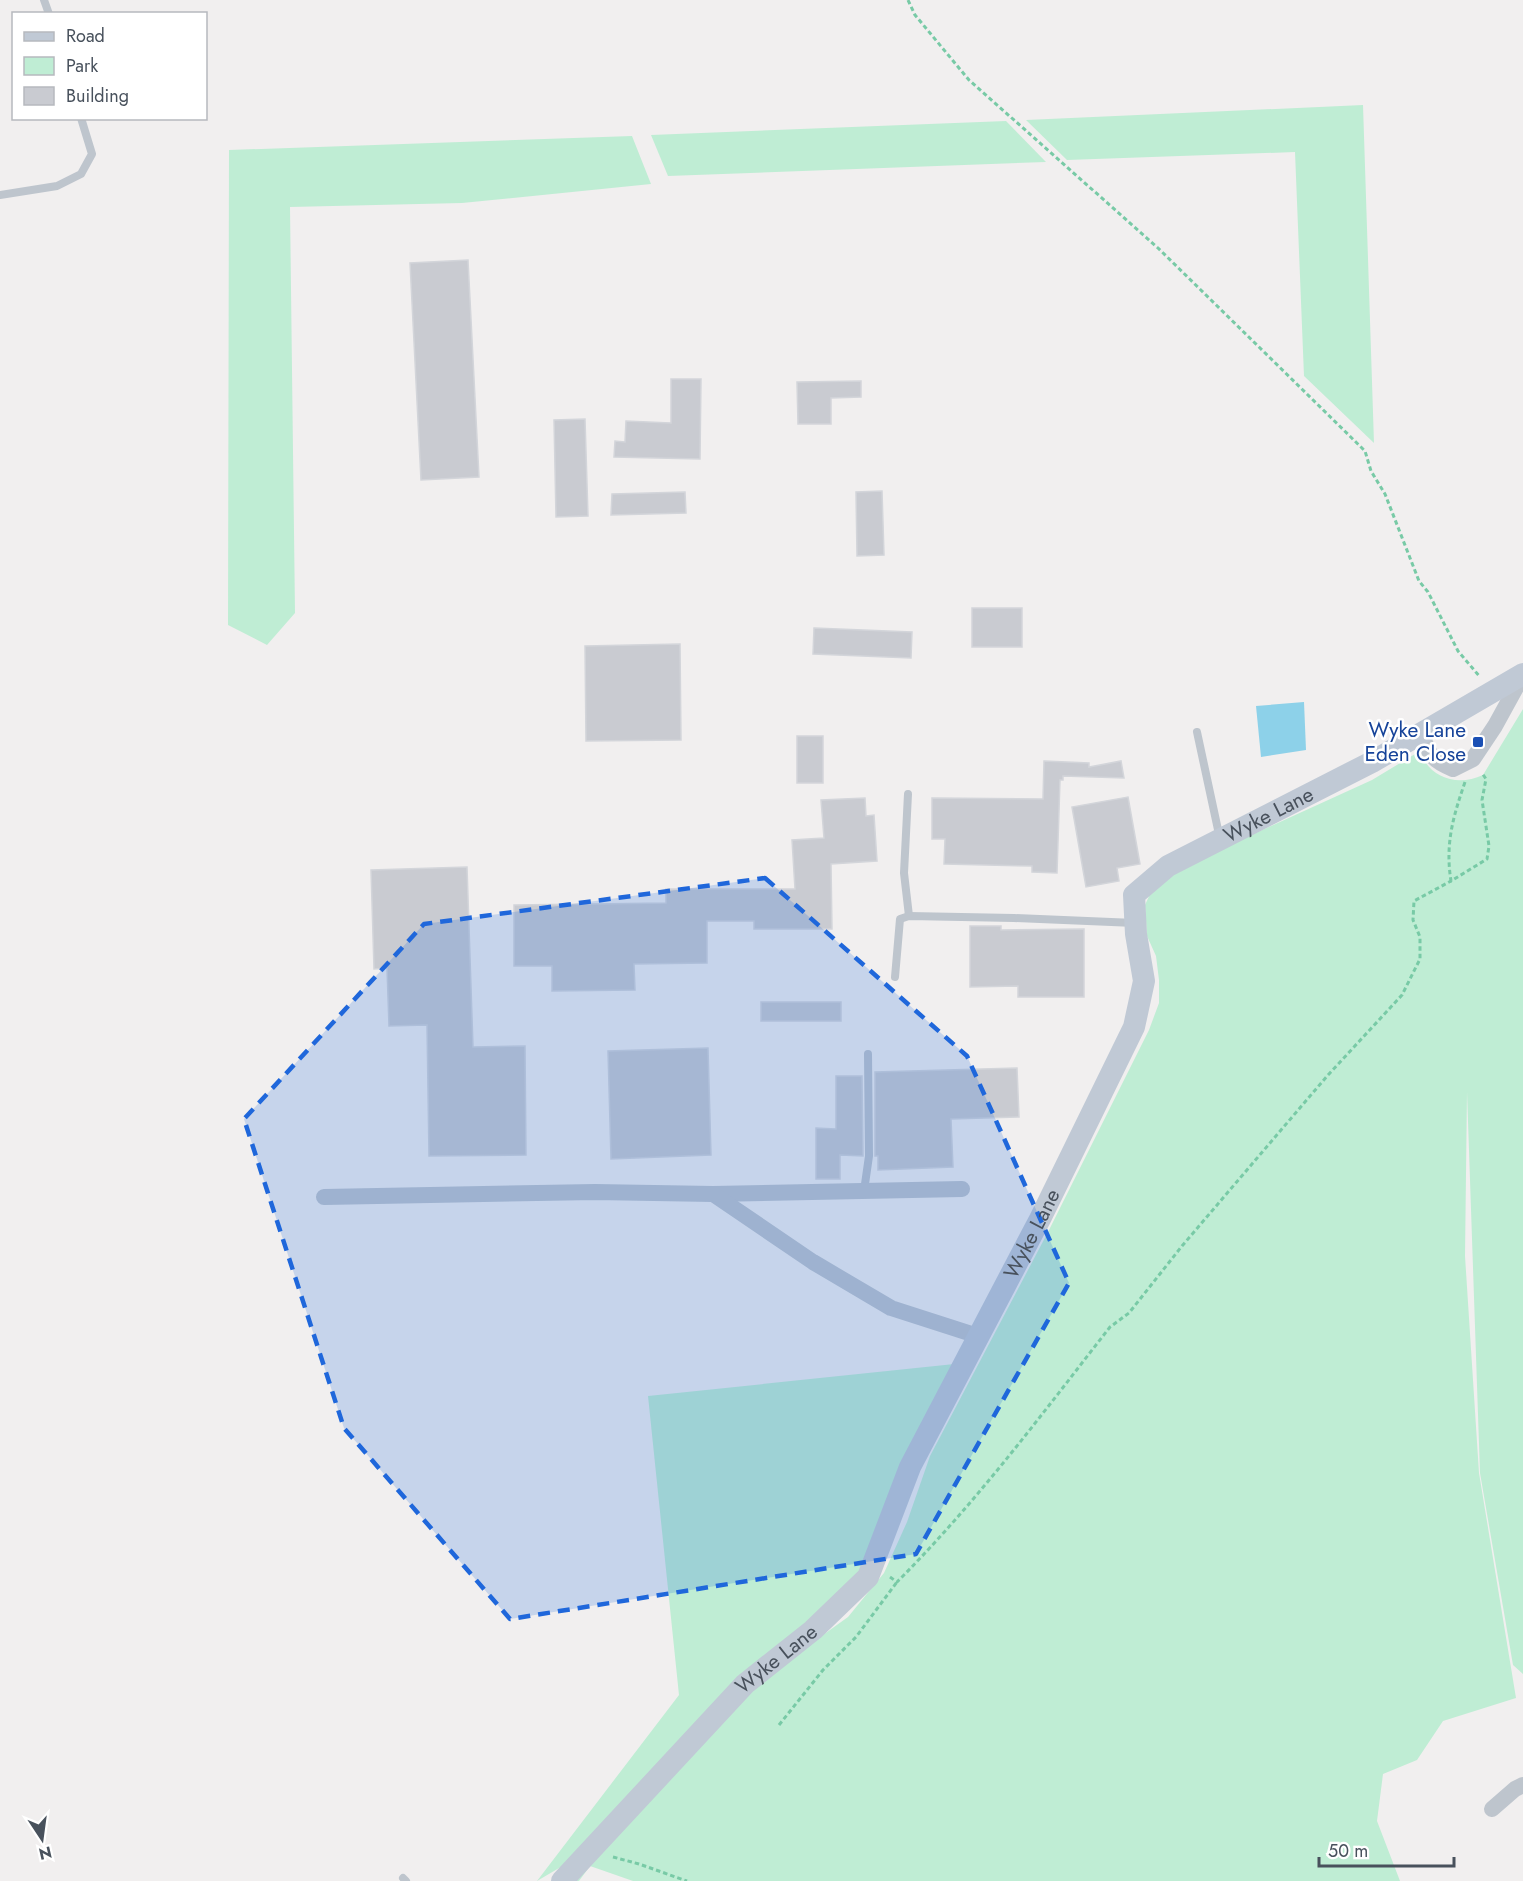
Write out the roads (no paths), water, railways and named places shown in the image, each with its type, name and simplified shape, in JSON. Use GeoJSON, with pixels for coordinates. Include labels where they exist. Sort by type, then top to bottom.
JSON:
{"type":"FeatureCollection","features":[{"type":"Feature","properties":{"kind":"street","name":"Wyke Lane"},"geometry":{"type":"LineString","coordinates":[[562,1881],[745,1684],[813,1630],[868,1578],[910,1467],[1040,1218],[1134,1028],[1144,981],[1135,923],[1134,895],[1168,866],[1372,762],[1523,674]]}},
{"type":"Feature","properties":{"kind":"street"},"geometry":{"type":"LineString","coordinates":[[1421,733],[1430,756],[1453,769],[1468,762],[1495,726],[1523,674]]}},
{"type":"Feature","properties":{"kind":"street"},"geometry":{"type":"LineString","coordinates":[[324,1197],[595,1192],[713,1194],[962,1189]]}},
{"type":"Feature","properties":{"kind":"street"},"geometry":{"type":"LineString","coordinates":[[713,1194],[813,1262],[891,1308],[978,1336]]}},
{"type":"Feature","properties":{"kind":"street"},"geometry":{"type":"LineString","coordinates":[[1492,1809],[1523,1785]]}},
{"type":"Feature","properties":{"kind":"lane"},"geometry":{"type":"LineString","coordinates":[[0,195],[57,186],[81,174],[92,154],[82,120]]}},
{"type":"Feature","properties":{"kind":"lane"},"geometry":{"type":"LineString","coordinates":[[1197,732],[1221,839]]}},
{"type":"Feature","properties":{"kind":"lane"},"geometry":{"type":"LineString","coordinates":[[908,794],[904,873],[909,916]]}},
{"type":"Feature","properties":{"kind":"lane"},"geometry":{"type":"LineString","coordinates":[[895,976],[900,919],[909,916],[1135,923]]}},
{"type":"Feature","properties":{"kind":"lane"},"geometry":{"type":"LineString","coordinates":[[864,1191],[869,1156],[868,1054]]}},
{"type":"Feature","properties":{"kind":"water"},"geometry":{"type":"Polygon","coordinates":[[[1304,702],[1306,750],[1261,757],[1256,706],[1304,702]]]}},
{"type":"Feature","properties":{"kind":"place","name":"Wyke Lane Eden Close"},"geometry":{"type":"Point","coordinates":[1478,742]}}]}
